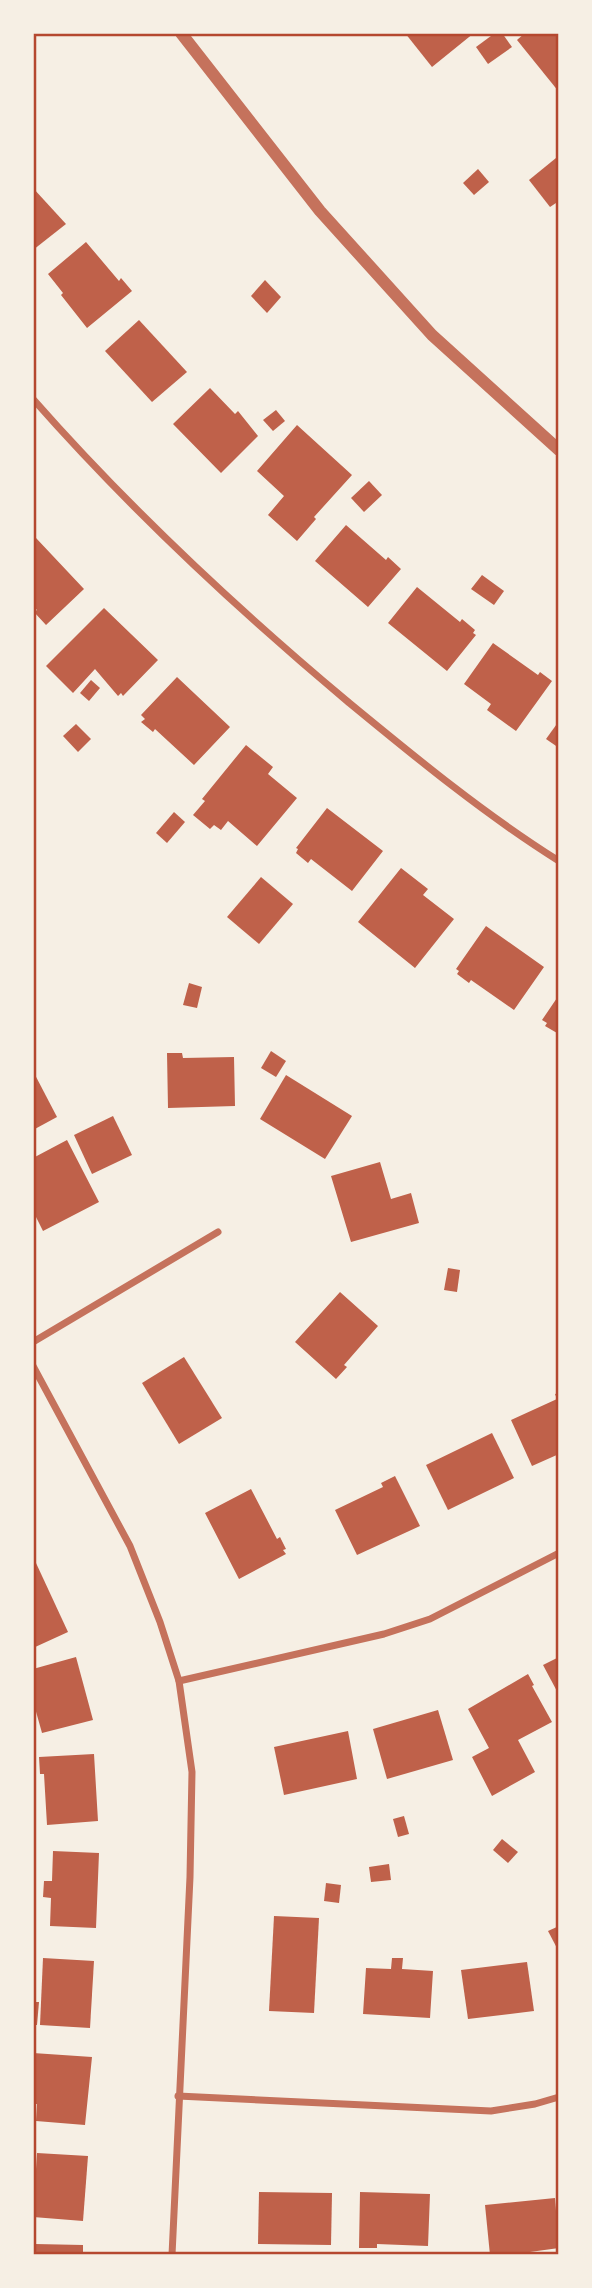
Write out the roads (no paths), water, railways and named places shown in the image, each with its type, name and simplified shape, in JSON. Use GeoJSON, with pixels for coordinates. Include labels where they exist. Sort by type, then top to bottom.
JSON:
{"type":"FeatureCollection","features":[{"type":"Feature","properties":{"kind":"street"},"geometry":{"type":"LineString","coordinates":[[181,33],[320,211],[422,324],[559,450]]}},
{"type":"Feature","properties":{"kind":"street"},"geometry":{"type":"LineString","coordinates":[[33,399],[189,561],[284,648],[464,795],[559,861]]}},
{"type":"Feature","properties":{"kind":"street"},"geometry":{"type":"LineString","coordinates":[[33,1342],[218,1233]]}},
{"type":"Feature","properties":{"kind":"street"},"geometry":{"type":"LineString","coordinates":[[33,1366],[130,1546],[160,1622],[179,1681],[192,1772],[190,1877],[172,2255]]}},
{"type":"Feature","properties":{"kind":"street"},"geometry":{"type":"LineString","coordinates":[[179,1681],[384,1634],[430,1619],[559,1553]]}},
{"type":"Feature","properties":{"kind":"street"},"geometry":{"type":"LineString","coordinates":[[178,2096],[491,2110],[535,2104],[559,2097]]}}]}
